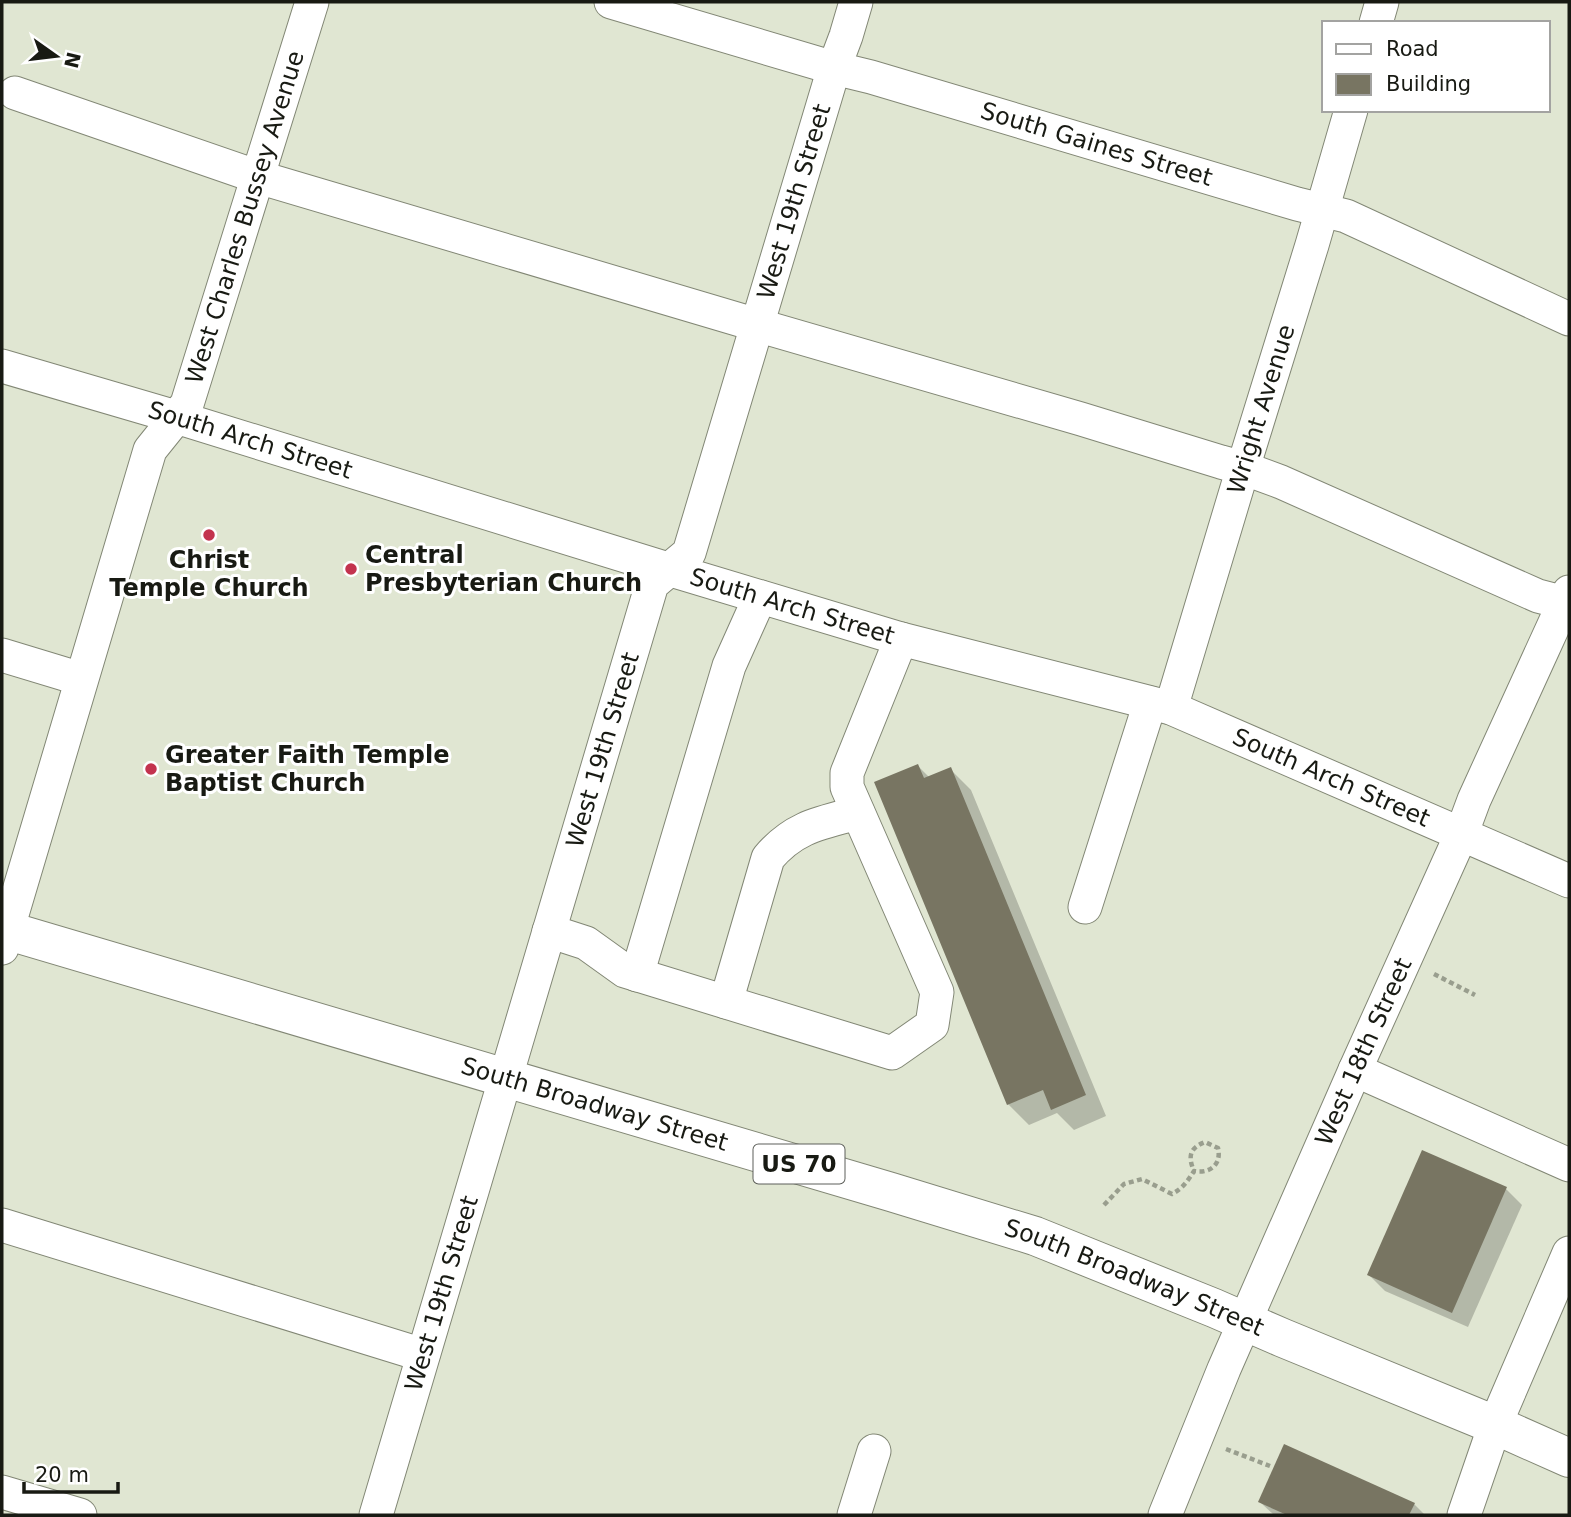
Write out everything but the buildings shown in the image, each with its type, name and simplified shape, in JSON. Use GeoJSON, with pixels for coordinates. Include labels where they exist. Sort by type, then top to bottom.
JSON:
{"type":"FeatureCollection","features":[{"type":"Feature","properties":{"kind":"main road","name":"South Broadway Street"},"geometry":{"type":"LineString","coordinates":[[4,936],[53,946],[1035,1236],[1569,1458]]}},
{"type":"Feature","properties":{"kind":"street","name":"West Charles Bussey Avenue"},"geometry":{"type":"LineString","coordinates":[[4,936],[150,450],[187,404],[312,2]]}},
{"type":"Feature","properties":{"kind":"street","name":"South Gaines Street"},"geometry":{"type":"LineString","coordinates":[[611,2],[1297,204],[1346,216],[1569,318]]}},
{"type":"Feature","properties":{"kind":"street","name":"West 19th Street"},"geometry":{"type":"LineString","coordinates":[[376,1515],[652,584],[689,553],[856,2]]}},
{"type":"Feature","properties":{"kind":"street"},"geometry":{"type":"LineString","coordinates":[[1377,21],[1382,2]]}},
{"type":"Feature","properties":{"kind":"street"},"geometry":{"type":"LineString","coordinates":[[15,93],[258,177],[1081,419],[1221,463],[1243,467],[1538,596],[1568,600]]}},
{"type":"Feature","properties":{"kind":"street","name":"Wright Avenue"},"geometry":{"type":"LineString","coordinates":[[1085,907],[1161,705],[1243,467],[1350,112]]}},
{"type":"Feature","properties":{"kind":"street","name":"South Arch Street"},"geometry":{"type":"LineString","coordinates":[[2,366],[901,639],[1161,705],[1569,881]]}},
{"type":"Feature","properties":{"kind":"street"},"geometry":{"type":"LineString","coordinates":[[637,975],[729,666],[760,597]]}},
{"type":"Feature","properties":{"kind":"street","name":"West 18th Street"},"geometry":{"type":"LineString","coordinates":[[1165,1515],[1196,1437],[1355,1070],[1461,835],[1474,800],[1568,600]]}},
{"type":"Feature","properties":{"kind":"street"},"geometry":{"type":"LineString","coordinates":[[549,931],[586,943],[625,971],[892,1053],[932,1025],[937,992],[847,787],[847,773],[901,639]]}},
{"type":"Feature","properties":{"kind":"street"},"geometry":{"type":"LineString","coordinates":[[2,655],[81,679]]}},
{"type":"Feature","properties":{"kind":"street"},"geometry":{"type":"LineString","coordinates":[[726,1002],[768,858],[779,844],[795,833],[858,813]]}},
{"type":"Feature","properties":{"kind":"street"},"geometry":{"type":"LineString","coordinates":[[1355,1070],[1569,1165]]}},
{"type":"Feature","properties":{"kind":"street"},"geometry":{"type":"LineString","coordinates":[[2,1225],[423,1355]]}},
{"type":"Feature","properties":{"kind":"street"},"geometry":{"type":"LineString","coordinates":[[1464,1515],[1495,1425],[1569,1254]]}},
{"type":"Feature","properties":{"kind":"street"},"geometry":{"type":"LineString","coordinates":[[854,1515],[874,1451]]}},
{"type":"Feature","properties":{"kind":"street"},"geometry":{"type":"LineString","coordinates":[[2,1492],[80,1515]]}},
{"type":"Feature","properties":{"kind":"path"},"geometry":{"type":"LineString","coordinates":[[1405,960],[1475,995]]}},
{"type":"Feature","properties":{"kind":"path"},"geometry":{"type":"LineString","coordinates":[[1104,1205],[1124,1184],[1142,1179],[1172,1194],[1180,1190],[1194,1171],[1190,1157],[1198,1144],[1205,1142],[1218,1148],[1218,1158],[1212,1169],[1203,1173],[1194,1171]]}},
{"type":"Feature","properties":{"kind":"path"},"geometry":{"type":"LineString","coordinates":[[1196,1437],[1270,1466]]}},
{"type":"Feature","properties":{"kind":"place","name":"Christ Temple Church"},"geometry":{"type":"Point","coordinates":[209,535]}},
{"type":"Feature","properties":{"kind":"place","name":"Central Presbyterian Church"},"geometry":{"type":"Point","coordinates":[351,569]}},
{"type":"Feature","properties":{"kind":"place","name":"Greater Faith Temple Baptist Church"},"geometry":{"type":"Point","coordinates":[151,769]}}]}
